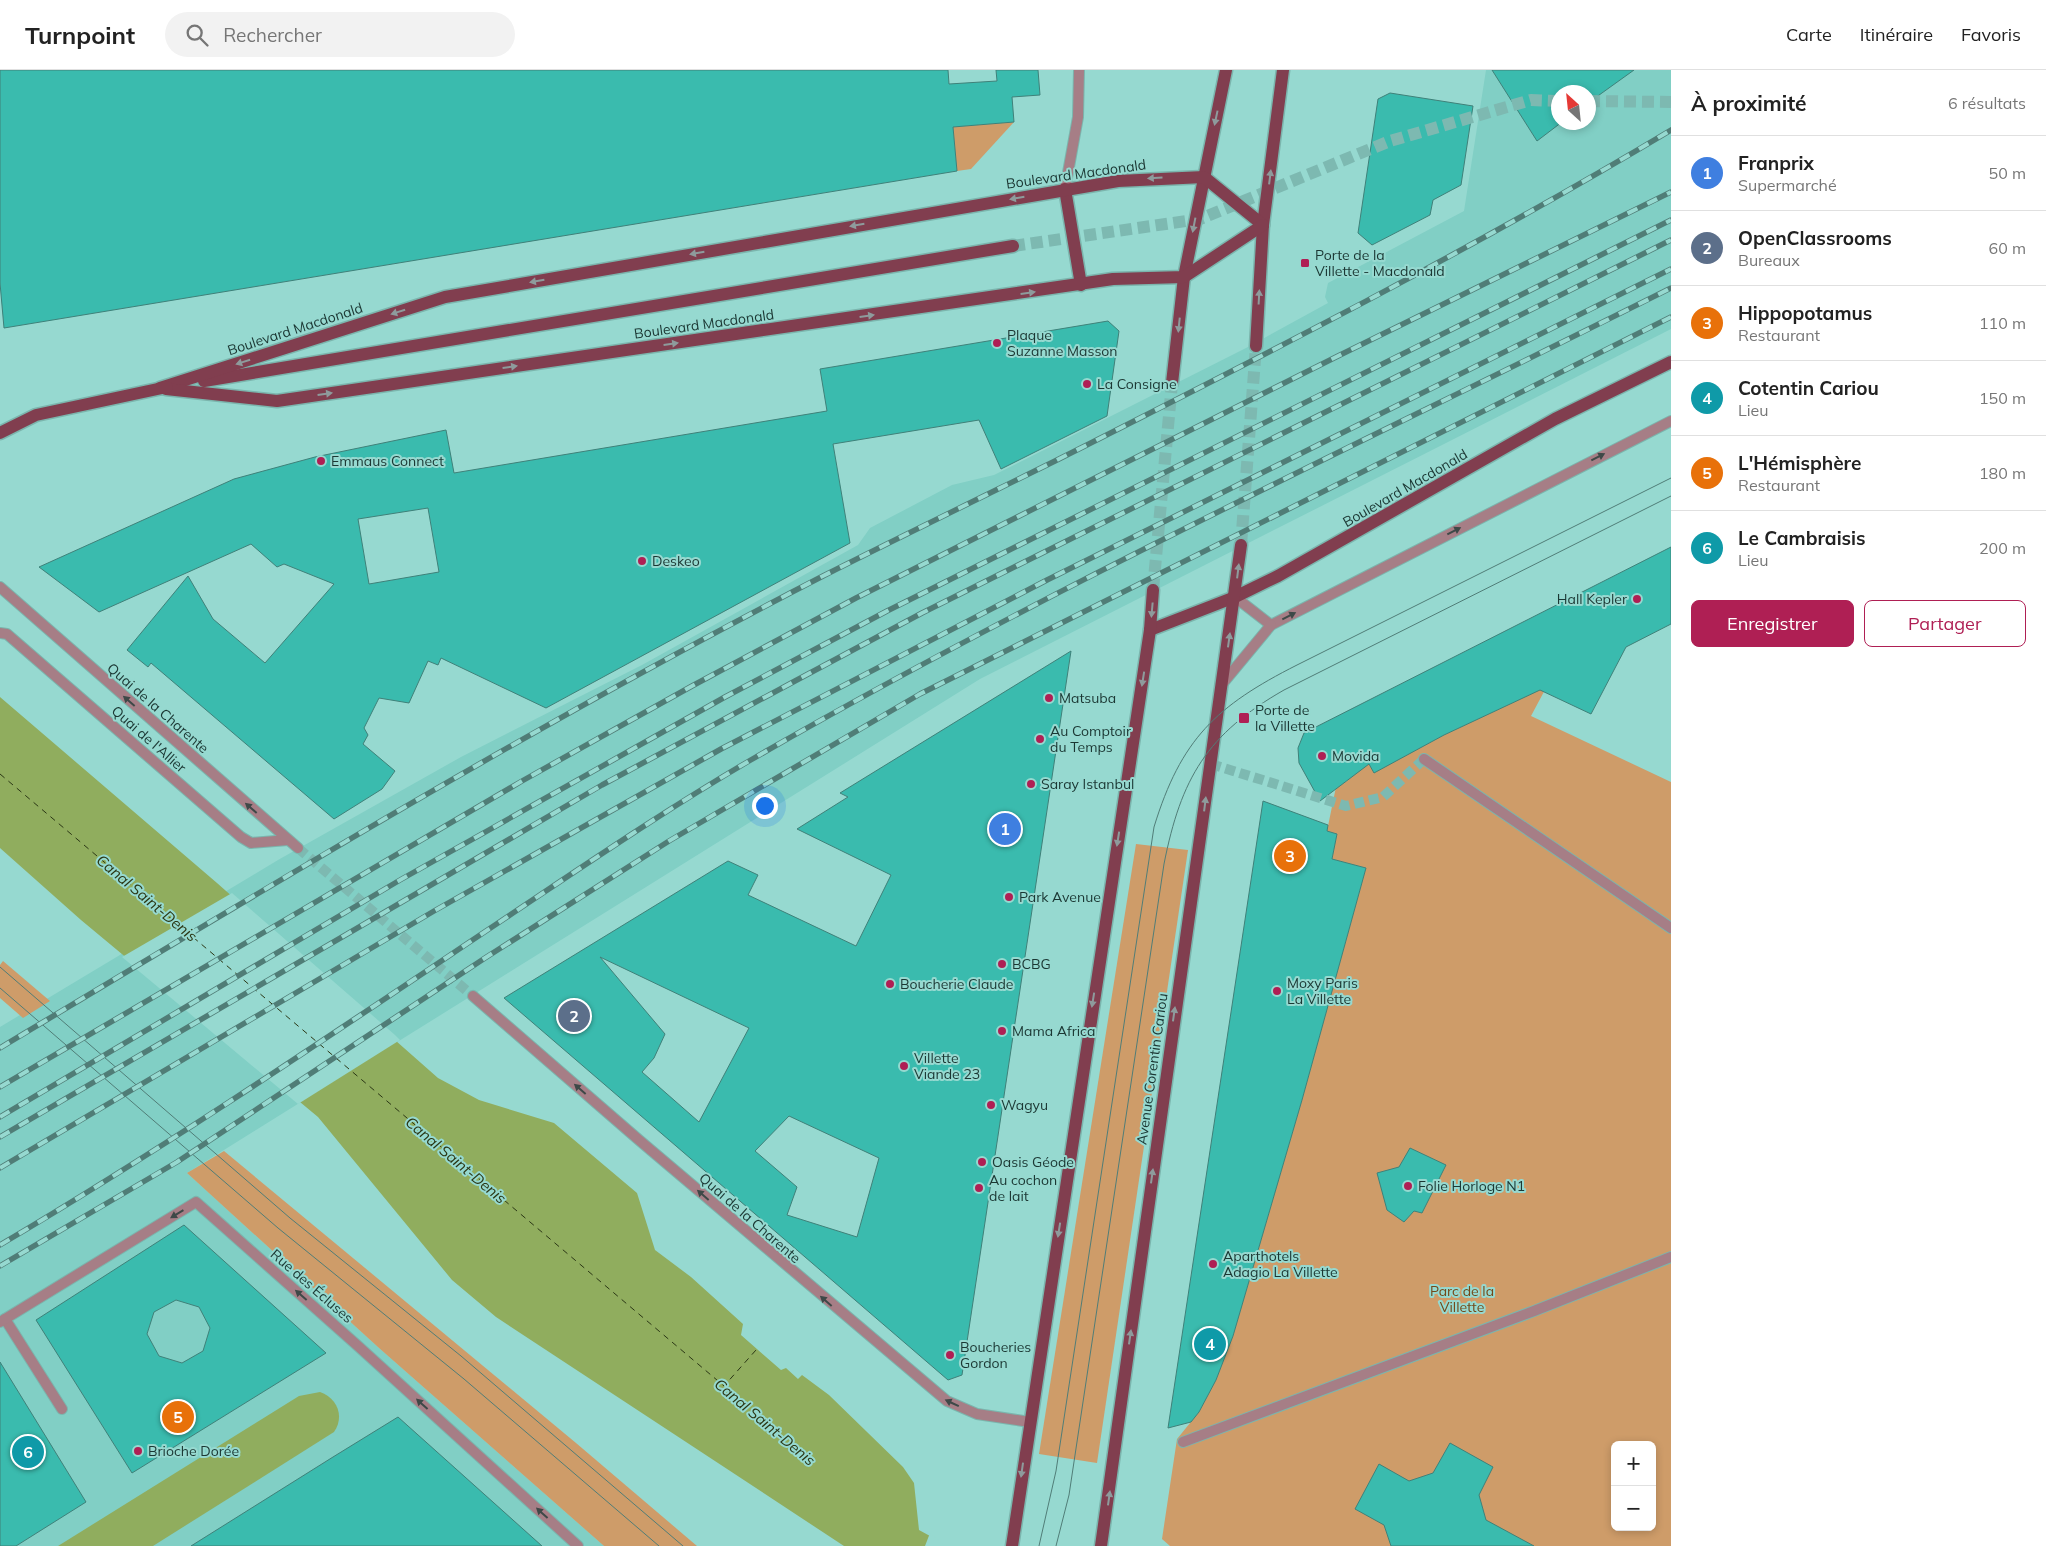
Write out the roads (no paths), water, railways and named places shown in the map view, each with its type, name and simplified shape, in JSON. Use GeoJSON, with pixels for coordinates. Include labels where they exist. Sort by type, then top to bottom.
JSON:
{"type":"FeatureCollection","features":[{"type":"Feature","properties":{"kind":"main road"},"geometry":{"type":"LineString","coordinates":[[1172,384],[1184,277],[1226,70]]}},
{"type":"Feature","properties":{"kind":"main road"},"geometry":{"type":"LineString","coordinates":[[1256,346],[1263,225],[1283,70]]}},
{"type":"Feature","properties":{"kind":"main road","name":"Boulevard Macdonald"},"geometry":{"type":"LineString","coordinates":[[160,388],[444,297],[1065,189],[1131,180],[1204,177]]}},
{"type":"Feature","properties":{"kind":"main road"},"geometry":{"type":"LineString","coordinates":[[1204,177],[1263,225]]}},
{"type":"Feature","properties":{"kind":"main road"},"geometry":{"type":"LineString","coordinates":[[1065,189],[1081,285]]}},
{"type":"Feature","properties":{"kind":"main road"},"geometry":{"type":"LineString","coordinates":[[1184,277],[1263,225]]}},
{"type":"Feature","properties":{"kind":"main road","name":"Boulevard Macdonald"},"geometry":{"type":"LineString","coordinates":[[0,433],[36,415],[160,388],[1013,246]]}},
{"type":"Feature","properties":{"kind":"main road","name":"Boulevard Macdonald"},"geometry":{"type":"LineString","coordinates":[[160,388],[277,401],[1124,278],[1184,277]]}},
{"type":"Feature","properties":{"kind":"main road","name":"Boulevard Macdonald"},"geometry":{"type":"LineString","coordinates":[[1150,630],[1235,597],[1317,556],[1555,419],[1671,362]]}},
{"type":"Feature","properties":{"kind":"main road","name":"Avenue Corentin Cariou"},"geometry":{"type":"LineString","coordinates":[[1101,1546],[1167,1062],[1223,683],[1241,545]]}},
{"type":"Feature","properties":{"kind":"main road"},"geometry":{"type":"LineString","coordinates":[[1012,1546],[1150,630],[1154,590]]}},
{"type":"Feature","properties":{"kind":"street"},"geometry":{"type":"LineString","coordinates":[[1065,189],[1078,117],[1079,70]]}},
{"type":"Feature","properties":{"kind":"street"},"geometry":{"type":"LineString","coordinates":[[1223,683],[1271,625],[1671,421]]}},
{"type":"Feature","properties":{"kind":"street","name":"Quai de la Charente"},"geometry":{"type":"LineString","coordinates":[[0,588],[298,848]]}},
{"type":"Feature","properties":{"kind":"street"},"geometry":{"type":"LineString","coordinates":[[1235,597],[1271,625]]}},
{"type":"Feature","properties":{"kind":"street","name":"Quai de l'Allier"},"geometry":{"type":"LineString","coordinates":[[0,633],[7,634],[246,840],[251,843],[288,840]]}},
{"type":"Feature","properties":{"kind":"street"},"geometry":{"type":"LineString","coordinates":[[1424,759],[1582,869],[1671,928]]}},
{"type":"Feature","properties":{"kind":"street","name":"Quai de la Charente"},"geometry":{"type":"LineString","coordinates":[[473,996],[772,1254],[946,1401],[977,1414],[1030,1422]]}},
{"type":"Feature","properties":{"kind":"street","name":"Rue des Écluses"},"geometry":{"type":"LineString","coordinates":[[3,1320],[196,1202],[578,1546]]}},
{"type":"Feature","properties":{"kind":"street"},"geometry":{"type":"LineString","coordinates":[[1183,1442],[1534,1311],[1671,1257]]}},
{"type":"Feature","properties":{"kind":"street"},"geometry":{"type":"LineString","coordinates":[[3,1320],[62,1409]]}},
{"type":"Feature","properties":{"kind":"water","name":"Canal Saint-Denis"},"geometry":{"type":"Polygon","coordinates":[[[0,697],[217,883],[438,1078],[479,1100],[554,1123],[637,1193],[655,1250],[691,1277],[743,1324],[741,1335],[781,1370],[786,1368],[798,1379],[802,1375],[829,1395],[903,1467],[914,1483],[919,1530],[942,1546],[844,1546],[496,1317],[452,1280],[318,1117],[81,920],[0,848],[0,697]]]}},
{"type":"Feature","properties":{"kind":"water"},"geometry":{"type":"Polygon","coordinates":[[[320,1392],[331,1399],[338,1408],[339,1420],[334,1432],[153,1546],[58,1546],[299,1396],[320,1392]]]}},
{"type":"Feature","properties":{"kind":"tunnel"},"geometry":{"type":"LineString","coordinates":[[1013,246],[1200,219],[1390,141],[1531,100],[1551,101]]}},
{"type":"Feature","properties":{"kind":"tunnel"},"geometry":{"type":"LineString","coordinates":[[1596,101],[1671,102]]}},
{"type":"Feature","properties":{"kind":"tunnel"},"geometry":{"type":"LineString","coordinates":[[1241,545],[1256,346]]}},
{"type":"Feature","properties":{"kind":"tunnel"},"geometry":{"type":"LineString","coordinates":[[1153,590],[1172,383]]}},
{"type":"Feature","properties":{"kind":"tunnel"},"geometry":{"type":"LineString","coordinates":[[1211,764],[1346,806],[1383,797],[1424,759]]}},
{"type":"Feature","properties":{"kind":"tunnel"},"geometry":{"type":"LineString","coordinates":[[298,848],[473,996]]}},
{"type":"Feature","properties":{"kind":"tram line"},"geometry":{"type":"LineString","coordinates":[[1039,1546],[1056,1471],[1154,827],[1176,770],[1205,728],[1244,695],[1269,680],[1671,478]]}},
{"type":"Feature","properties":{"kind":"tram line"},"geometry":{"type":"LineString","coordinates":[[1056,1546],[1069,1495],[1164,864],[1179,807],[1189,783],[1202,761],[1235,724],[1284,690],[1671,496]]}},
{"type":"Feature","properties":{"kind":"tram line"},"geometry":{"type":"LineString","coordinates":[[0,967],[290,1218],[461,1356],[683,1546]]}},
{"type":"Feature","properties":{"kind":"tram line"},"geometry":{"type":"LineString","coordinates":[[0,988],[278,1228],[464,1379],[659,1546]]}},
{"type":"Feature","properties":{"kind":"railway"},"geometry":{"type":"LineString","coordinates":[[0,1048],[305,865],[614,688],[823,576],[1289,342],[1520,218],[1671,130]]}},
{"type":"Feature","properties":{"kind":"railway"},"geometry":{"type":"LineString","coordinates":[[0,1087],[522,781],[692,686],[856,598],[1340,355],[1671,192]]}},
{"type":"Feature","properties":{"kind":"railway"},"geometry":{"type":"LineString","coordinates":[[0,1117],[400,880],[725,697],[887,611],[1671,220]]}},
{"type":"Feature","properties":{"kind":"railway"},"geometry":{"type":"LineString","coordinates":[[0,1137],[602,785],[795,681],[922,613],[1671,240]]}},
{"type":"Feature","properties":{"kind":"railway"},"geometry":{"type":"LineString","coordinates":[[0,1168],[434,911],[721,749],[1047,580],[1671,269]]}},
{"type":"Feature","properties":{"kind":"railway"},"geometry":{"type":"LineString","coordinates":[[0,1245],[122,1171],[302,1054],[613,846],[749,761],[862,697],[1091,576],[1671,288]]}},
{"type":"Feature","properties":{"kind":"railway"},"geometry":{"type":"LineString","coordinates":[[0,1266],[177,1162],[485,958],[669,841],[920,694],[1671,317]]}},
{"type":"Feature","properties":{"kind":"place","name":"Porte de la Villette - Macdonald"},"geometry":{"type":"Point","coordinates":[1305,263]}},
{"type":"Feature","properties":{"kind":"place","name":"Plaque Suzanne Masson"},"geometry":{"type":"Point","coordinates":[997,343]}},
{"type":"Feature","properties":{"kind":"place","name":"La Consigne"},"geometry":{"type":"Point","coordinates":[1087,384]}},
{"type":"Feature","properties":{"kind":"place","name":"Emmaus Connect"},"geometry":{"type":"Point","coordinates":[321,461]}},
{"type":"Feature","properties":{"kind":"place","name":"Deskeo"},"geometry":{"type":"Point","coordinates":[642,561]}},
{"type":"Feature","properties":{"kind":"place","name":"Hall Kepler"},"geometry":{"type":"Point","coordinates":[1637,599]}},
{"type":"Feature","properties":{"kind":"place","name":"Matsuba"},"geometry":{"type":"Point","coordinates":[1049,698]}},
{"type":"Feature","properties":{"kind":"place","name":"Porte de la Villette"},"geometry":{"type":"Point","coordinates":[1244,718]}},
{"type":"Feature","properties":{"kind":"place","name":"Au Comptoir du Temps"},"geometry":{"type":"Point","coordinates":[1040,739]}},
{"type":"Feature","properties":{"kind":"place","name":"Movida"},"geometry":{"type":"Point","coordinates":[1322,756]}},
{"type":"Feature","properties":{"kind":"place","name":"Saray Istanbul"},"geometry":{"type":"Point","coordinates":[1031,784]}},
{"type":"Feature","properties":{"kind":"place","name":"Franprix"},"geometry":{"type":"Point","coordinates":[1005,829]}},
{"type":"Feature","properties":{"kind":"place","name":"Hippopotamus"},"geometry":{"type":"Point","coordinates":[1290,856]}},
{"type":"Feature","properties":{"kind":"place","name":"Park Avenue"},"geometry":{"type":"Point","coordinates":[1009,897]}},
{"type":"Feature","properties":{"kind":"place","name":"BCBG"},"geometry":{"type":"Point","coordinates":[1002,964]}},
{"type":"Feature","properties":{"kind":"place","name":"Boucherie Claude"},"geometry":{"type":"Point","coordinates":[890,984]}},
{"type":"Feature","properties":{"kind":"place","name":"Moxy Paris La Villette"},"geometry":{"type":"Point","coordinates":[1277,991]}},
{"type":"Feature","properties":{"kind":"place","name":"OpenClassrooms"},"geometry":{"type":"Point","coordinates":[574,1016]}},
{"type":"Feature","properties":{"kind":"place","name":"Mama Africa"},"geometry":{"type":"Point","coordinates":[1002,1031]}},
{"type":"Feature","properties":{"kind":"place","name":"Villette Viande 23"},"geometry":{"type":"Point","coordinates":[904,1066]}},
{"type":"Feature","properties":{"kind":"place","name":"Wagyu"},"geometry":{"type":"Point","coordinates":[991,1105]}},
{"type":"Feature","properties":{"kind":"place","name":"Oasis Géode"},"geometry":{"type":"Point","coordinates":[982,1162]}},
{"type":"Feature","properties":{"kind":"place","name":"Folie Horloge N1"},"geometry":{"type":"Point","coordinates":[1408,1186]}},
{"type":"Feature","properties":{"kind":"place","name":"Au cochon de lait"},"geometry":{"type":"Point","coordinates":[979,1188]}},
{"type":"Feature","properties":{"kind":"place","name":"Aparthotels Adagio La Villette"},"geometry":{"type":"Point","coordinates":[1213,1264]}},
{"type":"Feature","properties":{"kind":"place","name":"Cotentin Cariou"},"geometry":{"type":"Point","coordinates":[1210,1344]}},
{"type":"Feature","properties":{"kind":"place","name":"Boucheries Gordon"},"geometry":{"type":"Point","coordinates":[950,1355]}},
{"type":"Feature","properties":{"kind":"place","name":"L'Hémisphère"},"geometry":{"type":"Point","coordinates":[178,1417]}},
{"type":"Feature","properties":{"kind":"place","name":"Brioche Dorée"},"geometry":{"type":"Point","coordinates":[138,1451]}},
{"type":"Feature","properties":{"kind":"place","name":"Le Cambraisis"},"geometry":{"type":"Point","coordinates":[28,1452]}},
{"type":"Feature","properties":{"kind":"park label","name":"Parc de la Villette"},"geometry":{"type":"Point","coordinates":[1462,1300]}}]}
